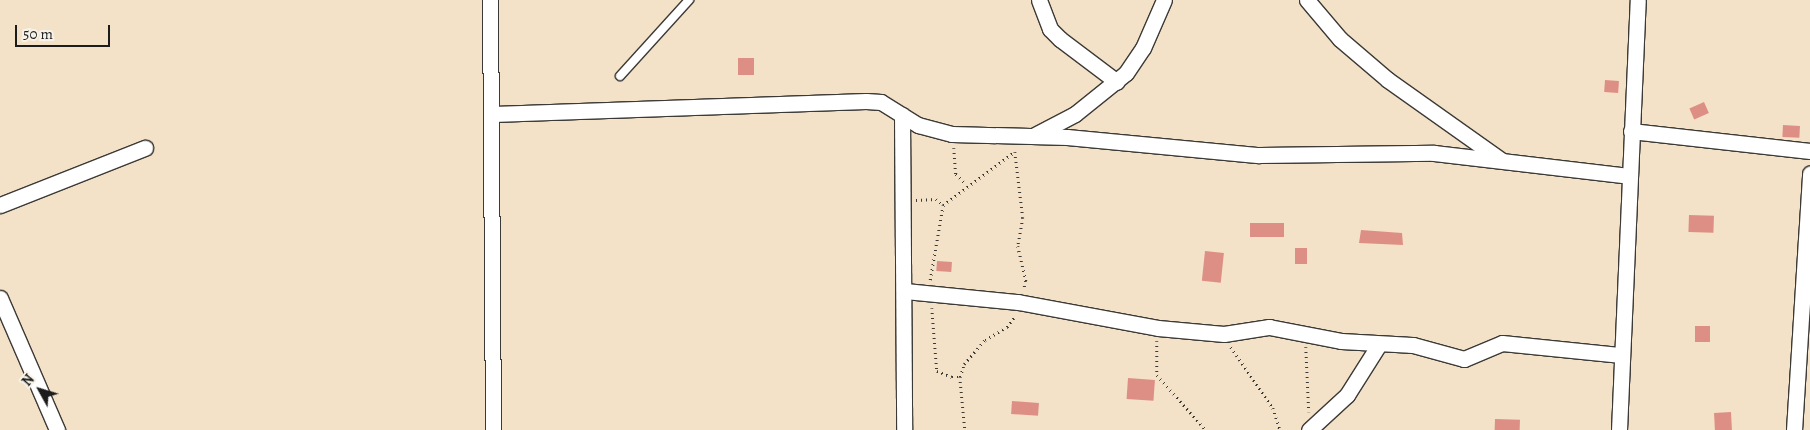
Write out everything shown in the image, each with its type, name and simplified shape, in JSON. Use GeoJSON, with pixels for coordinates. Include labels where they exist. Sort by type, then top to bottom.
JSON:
{"type":"FeatureCollection","features":[{"type":"Feature","properties":{"kind":"street"},"geometry":{"type":"LineString","coordinates":[[490,0],[493,114],[493,430]]}},
{"type":"Feature","properties":{"kind":"street"},"geometry":{"type":"LineString","coordinates":[[1039,0],[1050,29],[1060,39],[1117,82]]}},
{"type":"Feature","properties":{"kind":"street"},"geometry":{"type":"LineString","coordinates":[[1033,136],[1075,114],[1117,82],[1143,48],[1164,0]]}},
{"type":"Feature","properties":{"kind":"street"},"geometry":{"type":"LineString","coordinates":[[1307,0],[1340,39],[1388,80],[1503,161]]}},
{"type":"Feature","properties":{"kind":"street"},"geometry":{"type":"LineString","coordinates":[[1619,430],[1638,0]]}},
{"type":"Feature","properties":{"kind":"street"},"geometry":{"type":"LineString","coordinates":[[493,114],[866,101],[881,102],[902,115],[952,134],[1033,136],[1259,155],[1434,153],[1503,161],[1552,170],[1629,176]]}},
{"type":"Feature","properties":{"kind":"street"},"geometry":{"type":"LineString","coordinates":[[902,115],[905,291],[904,430]]}},
{"type":"Feature","properties":{"kind":"street"},"geometry":{"type":"LineString","coordinates":[[1631,131],[1810,151]]}},
{"type":"Feature","properties":{"kind":"street"},"geometry":{"type":"LineString","coordinates":[[0,205],[145,148]]}},
{"type":"Feature","properties":{"kind":"street"},"geometry":{"type":"LineString","coordinates":[[1794,430],[1810,173]]}},
{"type":"Feature","properties":{"kind":"street"},"geometry":{"type":"LineString","coordinates":[[905,291],[1018,302],[1158,328],[1224,334],[1269,327],[1378,346],[1413,345],[1464,358],[1502,343],[1621,355]]}},
{"type":"Feature","properties":{"kind":"street"},"geometry":{"type":"LineString","coordinates":[[0,298],[57,430]]}},
{"type":"Feature","properties":{"kind":"street"},"geometry":{"type":"LineString","coordinates":[[1310,429],[1347,395],[1378,346]]}},
{"type":"Feature","properties":{"kind":"lane"},"geometry":{"type":"LineString","coordinates":[[620,76],[689,0]]}},
{"type":"Feature","properties":{"kind":"path"},"geometry":{"type":"LineString","coordinates":[[952,134],[956,174],[966,184]]}},
{"type":"Feature","properties":{"kind":"path"},"geometry":{"type":"LineString","coordinates":[[902,201],[932,198],[943,205],[966,184],[1015,152],[1033,136]]}},
{"type":"Feature","properties":{"kind":"path"},"geometry":{"type":"LineString","coordinates":[[965,430],[960,377],[964,364],[985,340],[1013,321],[1026,281],[1018,246],[1023,218],[1015,152]]}},
{"type":"Feature","properties":{"kind":"path"},"geometry":{"type":"LineString","coordinates":[[1158,328],[1157,375],[1206,430]]}},
{"type":"Feature","properties":{"kind":"path"},"geometry":{"type":"LineString","coordinates":[[1224,334],[1273,408],[1280,430]]}},
{"type":"Feature","properties":{"kind":"path"},"geometry":{"type":"LineString","coordinates":[[1305,334],[1310,429]]}},
{"type":"Feature","properties":{"kind":"path"},"geometry":{"type":"LineString","coordinates":[[943,376],[960,377]]}},
{"type":"Feature","properties":{"kind":"building"},"geometry":{"type":"Polygon","coordinates":[[[738,58],[754,58],[754,75],[738,75],[738,58]]]}},
{"type":"Feature","properties":{"kind":"building"},"geometry":{"type":"Polygon","coordinates":[[[1605,80],[1619,81],[1618,93],[1604,92],[1605,80]]]}},
{"type":"Feature","properties":{"kind":"building"},"geometry":{"type":"Polygon","coordinates":[[[1704,102],[1709,113],[1694,119],[1689,109],[1704,102]]]}},
{"type":"Feature","properties":{"kind":"building"},"geometry":{"type":"Polygon","coordinates":[[[1783,125],[1800,126],[1799,138],[1782,137],[1783,125]]]}},
{"type":"Feature","properties":{"kind":"building"},"geometry":{"type":"Polygon","coordinates":[[[1689,215],[1714,216],[1713,233],[1688,232],[1689,215]]]}},
{"type":"Feature","properties":{"kind":"building"},"geometry":{"type":"Polygon","coordinates":[[[1250,223],[1284,223],[1284,237],[1250,237],[1250,223]]]}},
{"type":"Feature","properties":{"kind":"building"},"geometry":{"type":"Polygon","coordinates":[[[1361,230],[1402,233],[1403,245],[1359,243],[1361,230]]]}},
{"type":"Feature","properties":{"kind":"building"},"geometry":{"type":"Polygon","coordinates":[[[1295,248],[1307,248],[1307,264],[1295,264],[1295,248]]]}},
{"type":"Feature","properties":{"kind":"building"},"geometry":{"type":"Polygon","coordinates":[[[1205,251],[1224,253],[1221,283],[1202,281],[1205,251]]]}},
{"type":"Feature","properties":{"kind":"building"},"geometry":{"type":"Polygon","coordinates":[[[937,261],[952,262],[951,272],[936,271],[937,261]]]}},
{"type":"Feature","properties":{"kind":"building"},"geometry":{"type":"Polygon","coordinates":[[[1695,326],[1710,326],[1710,342],[1695,342],[1695,326]]]}},
{"type":"Feature","properties":{"kind":"building"},"geometry":{"type":"Polygon","coordinates":[[[1128,378],[1155,380],[1153,401],[1127,399],[1128,378]]]}},
{"type":"Feature","properties":{"kind":"building"},"geometry":{"type":"Polygon","coordinates":[[[1012,401],[1039,403],[1038,416],[1011,414],[1012,401]]]}},
{"type":"Feature","properties":{"kind":"building"},"geometry":{"type":"Polygon","coordinates":[[[1731,412],[1732,430],[1715,430],[1714,413],[1731,412]]]}},
{"type":"Feature","properties":{"kind":"building"},"geometry":{"type":"Polygon","coordinates":[[[1495,419],[1520,420],[1520,430],[1495,430],[1495,419]]]}}]}
